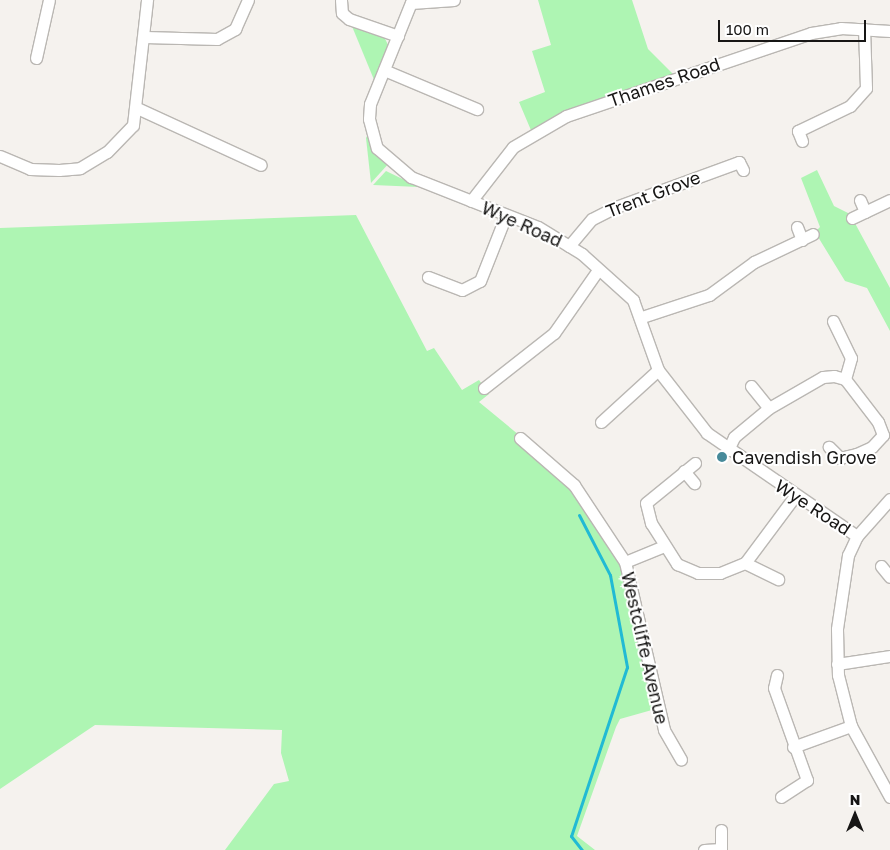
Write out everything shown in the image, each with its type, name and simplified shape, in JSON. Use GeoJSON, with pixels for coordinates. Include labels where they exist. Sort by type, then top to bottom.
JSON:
{"type":"FeatureCollection","features":[{"type":"Feature","properties":{"kind":"street"},"geometry":{"type":"LineString","coordinates":[[36,58],[49,0]]}},
{"type":"Feature","properties":{"kind":"street"},"geometry":{"type":"LineString","coordinates":[[0,156],[30,169],[80,168],[107,152],[133,124],[137,108],[147,0]]}},
{"type":"Feature","properties":{"kind":"street"},"geometry":{"type":"LineString","coordinates":[[145,37],[217,39],[235,28],[248,0]]}},
{"type":"Feature","properties":{"kind":"street"},"geometry":{"type":"LineString","coordinates":[[340,0],[342,13],[349,19],[398,36]]}},
{"type":"Feature","properties":{"kind":"street"},"geometry":{"type":"LineString","coordinates":[[412,1],[454,0]]}},
{"type":"Feature","properties":{"kind":"street","name":"Wye Road"},"geometry":{"type":"LineString","coordinates":[[412,1],[384,70],[370,112],[377,148],[397,169],[506,215],[569,246],[633,300],[642,317],[658,370],[688,412],[728,450],[856,536]]}},
{"type":"Feature","properties":{"kind":"street"},"geometry":{"type":"LineString","coordinates":[[802,141],[798,132],[802,125],[850,106],[866,88],[864,29]]}},
{"type":"Feature","properties":{"kind":"street","name":"Thames Road"},"geometry":{"type":"LineString","coordinates":[[471,201],[513,147],[566,116],[811,33],[864,29],[890,31]]}},
{"type":"Feature","properties":{"kind":"street"},"geometry":{"type":"LineString","coordinates":[[384,70],[465,98],[476,109]]}},
{"type":"Feature","properties":{"kind":"street"},"geometry":{"type":"LineString","coordinates":[[137,108],[261,165]]}},
{"type":"Feature","properties":{"kind":"street","name":"Trent Grove"},"geometry":{"type":"LineString","coordinates":[[569,246],[592,219],[616,207],[739,162],[743,170]]}},
{"type":"Feature","properties":{"kind":"street"},"geometry":{"type":"LineString","coordinates":[[860,200],[865,212]]}},
{"type":"Feature","properties":{"kind":"street"},"geometry":{"type":"LineString","coordinates":[[852,218],[890,200]]}},
{"type":"Feature","properties":{"kind":"street"},"geometry":{"type":"LineString","coordinates":[[428,277],[462,290],[480,281],[506,215]]}},
{"type":"Feature","properties":{"kind":"street"},"geometry":{"type":"LineString","coordinates":[[797,227],[802,240]]}},
{"type":"Feature","properties":{"kind":"street"},"geometry":{"type":"LineString","coordinates":[[642,317],[709,295],[754,262],[813,234]]}},
{"type":"Feature","properties":{"kind":"street"},"geometry":{"type":"LineString","coordinates":[[484,388],[554,333],[598,270]]}},
{"type":"Feature","properties":{"kind":"street"},"geometry":{"type":"LineString","coordinates":[[833,321],[851,358],[845,379]]}},
{"type":"Feature","properties":{"kind":"street"},"geometry":{"type":"LineString","coordinates":[[601,422],[658,370]]}},
{"type":"Feature","properties":{"kind":"street"},"geometry":{"type":"LineString","coordinates":[[728,450],[734,437],[769,408],[823,377],[845,379]]}},
{"type":"Feature","properties":{"kind":"street"},"geometry":{"type":"LineString","coordinates":[[828,447],[840,458],[872,447],[883,435],[845,379]]}},
{"type":"Feature","properties":{"kind":"street"},"geometry":{"type":"LineString","coordinates":[[751,386],[769,408]]}},
{"type":"Feature","properties":{"kind":"street","name":"Westcliffe Avenue"},"geometry":{"type":"LineString","coordinates":[[520,438],[574,485],[626,562],[664,733],[681,759]]}},
{"type":"Feature","properties":{"kind":"street"},"geometry":{"type":"LineString","coordinates":[[695,464],[646,503],[664,546],[677,564],[698,572],[720,573],[745,563],[795,496]]}},
{"type":"Feature","properties":{"kind":"street"},"geometry":{"type":"LineString","coordinates":[[684,471],[694,483]]}},
{"type":"Feature","properties":{"kind":"street"},"geometry":{"type":"LineString","coordinates":[[890,499],[856,536],[841,587],[837,664],[851,726],[890,797]]}},
{"type":"Feature","properties":{"kind":"street","name":"Westcliffe Avenue"},"geometry":{"type":"LineString","coordinates":[[626,562],[664,546]]}},
{"type":"Feature","properties":{"kind":"street"},"geometry":{"type":"LineString","coordinates":[[745,563],[778,579]]}},
{"type":"Feature","properties":{"kind":"street"},"geometry":{"type":"LineString","coordinates":[[881,566],[890,576]]}},
{"type":"Feature","properties":{"kind":"street"},"geometry":{"type":"LineString","coordinates":[[837,664],[890,656]]}},
{"type":"Feature","properties":{"kind":"street"},"geometry":{"type":"LineString","coordinates":[[777,676],[774,688],[793,747],[807,780],[781,797]]}},
{"type":"Feature","properties":{"kind":"street"},"geometry":{"type":"LineString","coordinates":[[793,747],[851,726]]}},
{"type":"Feature","properties":{"kind":"street"},"geometry":{"type":"LineString","coordinates":[[704,850],[721,849],[721,830]]}},
{"type":"Feature","properties":{"kind":"green space"},"geometry":{"type":"Polygon","coordinates":[[[538,0],[632,0],[648,49],[677,78],[533,135],[519,102],[545,92],[532,51],[551,45],[538,0]]]}},
{"type":"Feature","properties":{"kind":"green space"},"geometry":{"type":"Polygon","coordinates":[[[349,19],[381,30],[388,45],[377,87],[349,19]]]}},
{"type":"Feature","properties":{"kind":"green space"},"geometry":{"type":"Polygon","coordinates":[[[368,134],[390,162],[371,183],[366,138],[368,134]]]}},
{"type":"Feature","properties":{"kind":"green space"},"geometry":{"type":"Polygon","coordinates":[[[817,170],[834,206],[850,214],[890,288],[890,331],[867,288],[845,281],[815,232],[820,227],[801,178],[817,170]]]}},
{"type":"Feature","properties":{"kind":"green space"},"geometry":{"type":"Polygon","coordinates":[[[386,171],[419,187],[373,185],[386,171]]]}},
{"type":"Feature","properties":{"kind":"green space"},"geometry":{"type":"Polygon","coordinates":[[[356,215],[427,351],[434,348],[462,390],[479,380],[489,394],[479,402],[547,458],[625,562],[659,708],[620,719],[616,727],[577,836],[595,850],[225,850],[274,784],[289,781],[281,753],[282,730],[95,725],[0,789],[0,228],[356,215]]]}},
{"type":"Feature","properties":{"kind":"waterway"},"geometry":{"type":"LineString","coordinates":[[579,515],[610,575],[627,667],[571,836],[582,850]]}},
{"type":"Feature","properties":{"kind":"place","name":"Cavendish Grove"},"geometry":{"type":"Point","coordinates":[722,457]}}]}
